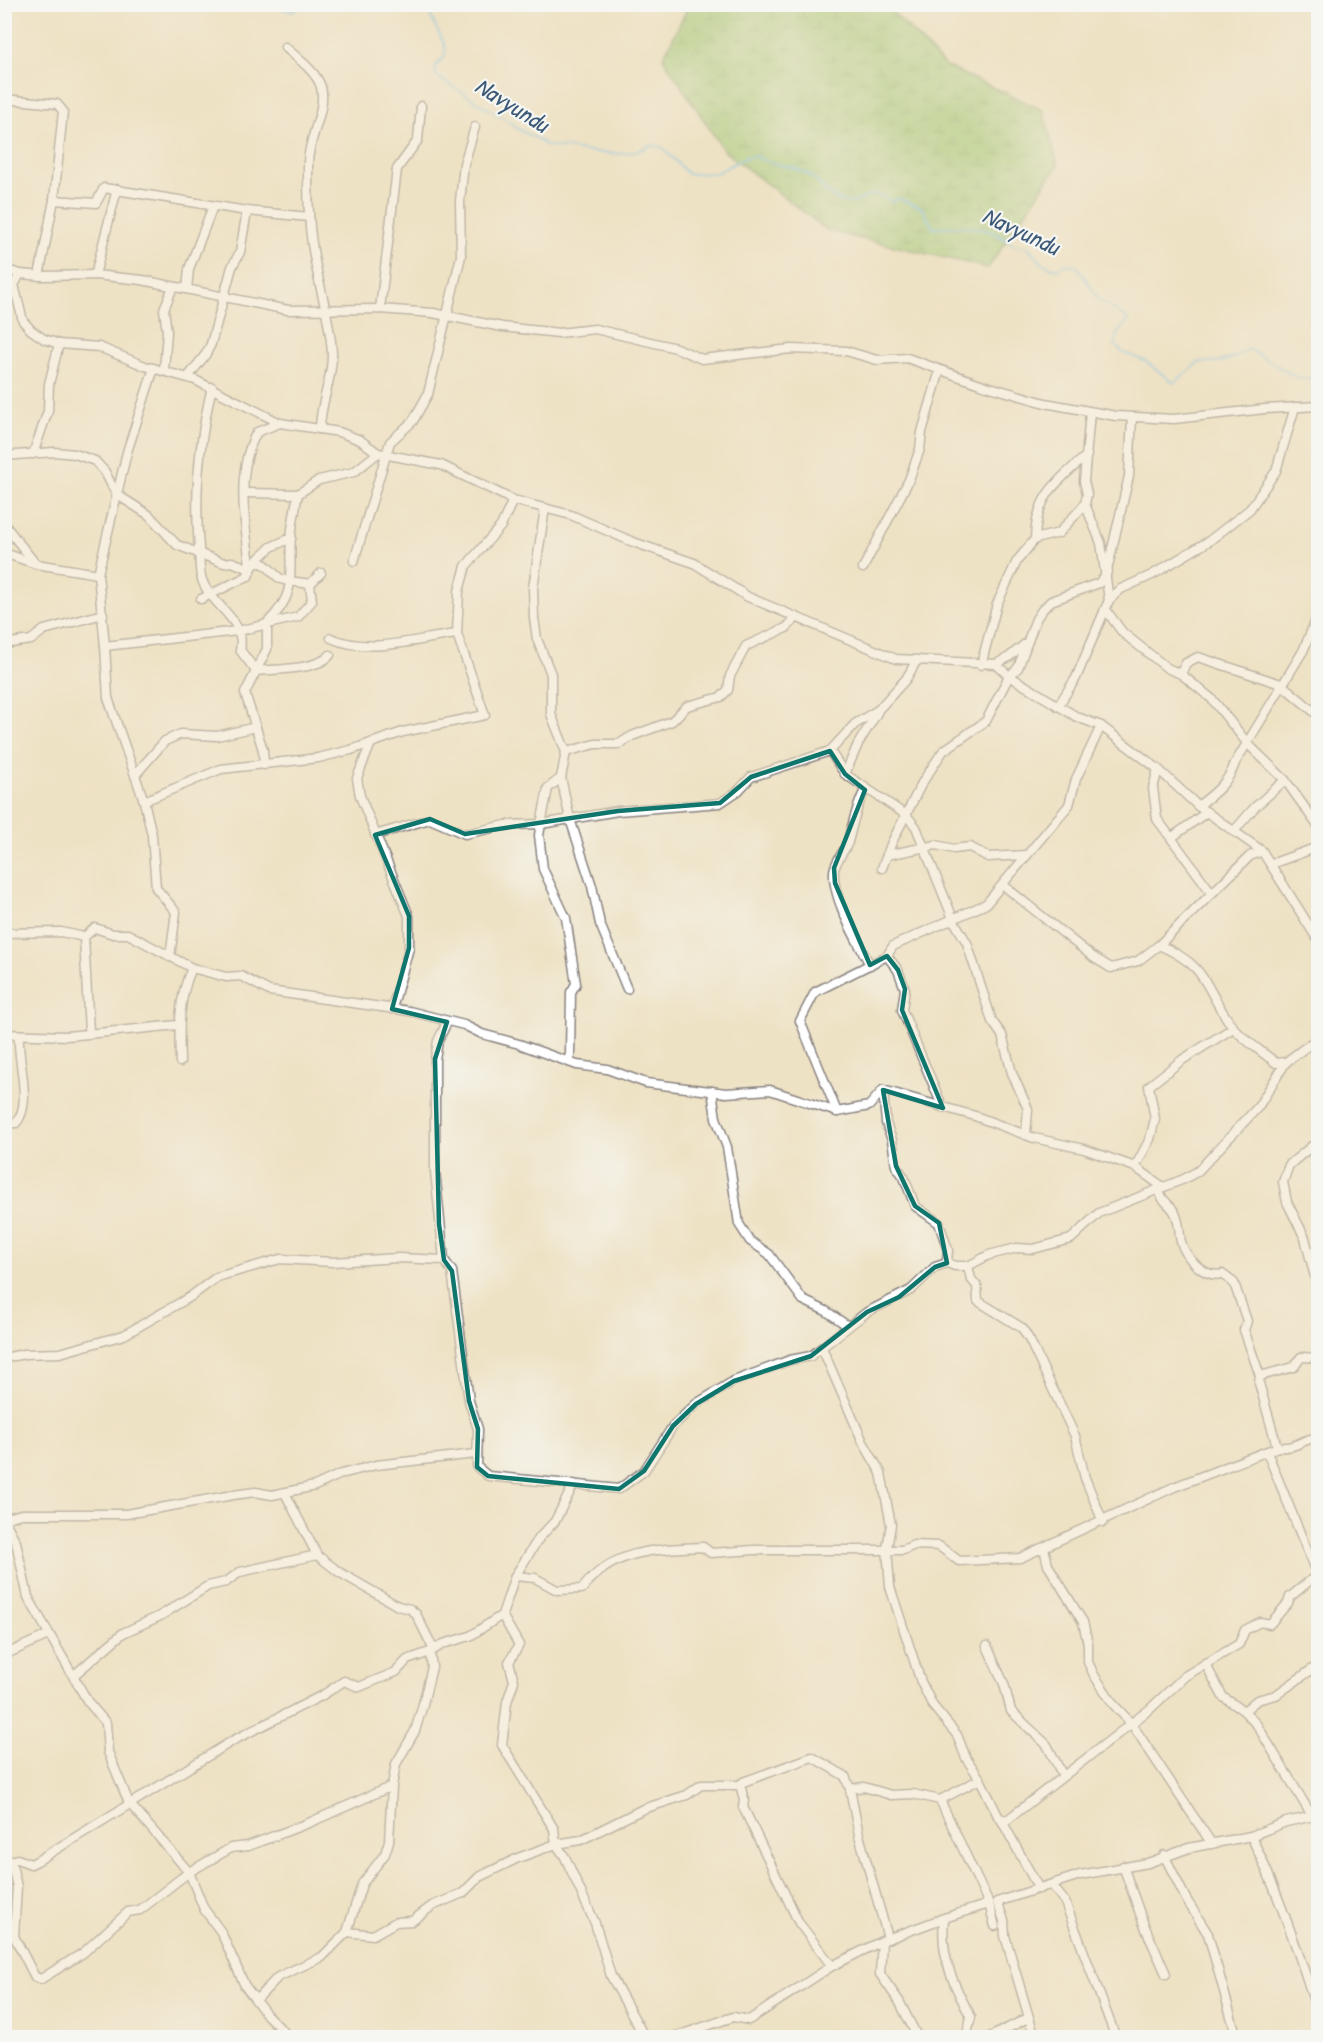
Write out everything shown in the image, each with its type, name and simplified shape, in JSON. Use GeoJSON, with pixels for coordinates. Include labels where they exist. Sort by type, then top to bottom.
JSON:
{"type":"FeatureCollection","features":[{"type":"Feature","properties":{"kind":"street"},"geometry":{"type":"LineString","coordinates":[[285,47],[301,61],[321,85],[323,100],[310,140],[309,217],[312,247],[331,339],[332,370],[320,412],[320,429]]}},
{"type":"Feature","properties":{"kind":"street"},"geometry":{"type":"LineString","coordinates":[[4,99],[57,104],[63,111],[54,200],[39,276]]}},
{"type":"Feature","properties":{"kind":"street"},"geometry":{"type":"LineString","coordinates":[[380,309],[397,169],[418,140],[421,106]]}},
{"type":"Feature","properties":{"kind":"street"},"geometry":{"type":"LineString","coordinates":[[245,493],[297,494],[319,480],[354,472],[382,453],[397,433],[413,421],[428,394],[461,256],[459,201],[465,164],[475,128]]}},
{"type":"Feature","properties":{"kind":"street"},"geometry":{"type":"LineString","coordinates":[[54,200],[96,203],[104,188],[247,211],[309,217]]}},
{"type":"Feature","properties":{"kind":"street"},"geometry":{"type":"LineString","coordinates":[[95,275],[117,189]]}},
{"type":"Feature","properties":{"kind":"street"},"geometry":{"type":"LineString","coordinates":[[187,289],[189,269],[213,206]]}},
{"type":"Feature","properties":{"kind":"street"},"geometry":{"type":"LineString","coordinates":[[188,377],[206,354],[225,298],[232,267],[240,252],[247,211]]}},
{"type":"Feature","properties":{"kind":"street"},"geometry":{"type":"LineString","coordinates":[[4,268],[20,274],[39,276],[95,275],[142,280],[288,310],[380,309],[446,316],[502,327],[559,333],[595,328],[676,348],[702,359],[791,349],[846,351],[877,360],[907,358],[1045,403],[1132,417],[1174,419],[1318,406]]}},
{"type":"Feature","properties":{"kind":"street"},"geometry":{"type":"LineString","coordinates":[[20,274],[14,285],[22,321],[31,330],[59,344],[99,347],[212,387],[280,423],[339,432],[360,440],[382,453],[441,465],[513,500],[571,515],[633,542],[694,562],[748,597],[896,658],[996,664],[1027,643]]}},
{"type":"Feature","properties":{"kind":"street"},"geometry":{"type":"LineString","coordinates":[[164,370],[168,342],[164,309],[173,287]]}},
{"type":"Feature","properties":{"kind":"street"},"geometry":{"type":"LineString","coordinates":[[33,454],[48,411],[49,384],[59,344]]}},
{"type":"Feature","properties":{"kind":"street"},"geometry":{"type":"LineString","coordinates":[[154,368],[116,494],[98,574],[108,699],[144,801],[152,836],[156,888],[176,912],[170,957]]}},
{"type":"Feature","properties":{"kind":"street"},"geometry":{"type":"LineString","coordinates":[[863,568],[909,480],[920,449],[921,432],[940,370]]}},
{"type":"Feature","properties":{"kind":"street"},"geometry":{"type":"LineString","coordinates":[[212,387],[198,450],[196,510],[200,574],[205,589],[236,623],[242,641],[240,650],[256,671]]}},
{"type":"Feature","properties":{"kind":"street"},"geometry":{"type":"LineString","coordinates":[[1058,706],[1076,678],[1107,604],[1121,589],[1152,575],[1209,541],[1220,530],[1250,509],[1276,471],[1295,407]]}},
{"type":"Feature","properties":{"kind":"street"},"geometry":{"type":"LineString","coordinates":[[981,664],[997,604],[1017,561],[1035,539],[1059,533],[1085,504],[1087,494],[1084,481],[1090,412]]}},
{"type":"Feature","properties":{"kind":"street"},"geometry":{"type":"LineString","coordinates":[[882,868],[906,815],[943,751],[986,721],[1009,676],[1018,668],[1036,619],[1051,601],[1087,589],[1099,583],[1106,575],[1129,476],[1132,417]]}},
{"type":"Feature","properties":{"kind":"street"},"geometry":{"type":"LineString","coordinates":[[201,599],[248,576],[253,563],[244,474],[251,442],[257,432],[280,423]]}},
{"type":"Feature","properties":{"kind":"street"},"geometry":{"type":"LineString","coordinates":[[354,561],[382,453]]}},
{"type":"Feature","properties":{"kind":"street"},"geometry":{"type":"LineString","coordinates":[[4,456],[75,454],[95,461],[105,472],[116,494],[149,515],[177,545],[224,563],[232,562],[245,567],[271,547],[291,538]]}},
{"type":"Feature","properties":{"kind":"street"},"geometry":{"type":"LineString","coordinates":[[1035,539],[1035,519],[1051,486],[1088,454]]}},
{"type":"Feature","properties":{"kind":"street"},"geometry":{"type":"LineString","coordinates":[[264,765],[256,727],[245,693],[267,649],[267,623],[283,608],[292,580],[291,538],[297,494]]}},
{"type":"Feature","properties":{"kind":"street"},"geometry":{"type":"LineString","coordinates":[[144,801],[220,769],[318,758],[403,732],[485,715],[457,634],[459,591],[466,566],[501,526],[513,500]]}},
{"type":"Feature","properties":{"kind":"street"},"geometry":{"type":"LineString","coordinates":[[1085,504],[1101,543],[1106,575],[1107,604],[1123,633],[1167,668],[1181,674],[1212,699],[1248,744],[1286,780],[1318,826]]}},
{"type":"Feature","properties":{"kind":"street"},"geometry":{"type":"LineString","coordinates":[[544,508],[533,588],[537,639],[551,674],[551,714],[566,752],[561,778],[570,819],[592,886],[600,924],[627,989]]}},
{"type":"Feature","properties":{"kind":"street"},"geometry":{"type":"LineString","coordinates":[[4,524],[36,564]]}},
{"type":"Feature","properties":{"kind":"street"},"geometry":{"type":"LineString","coordinates":[[4,554],[36,564],[98,574]]}},
{"type":"Feature","properties":{"kind":"street"},"geometry":{"type":"LineString","coordinates":[[253,563],[271,567],[282,579],[310,584]]}},
{"type":"Feature","properties":{"kind":"street"},"geometry":{"type":"LineString","coordinates":[[310,584],[321,573]]}},
{"type":"Feature","properties":{"kind":"street"},"geometry":{"type":"LineString","coordinates":[[105,646],[238,631],[298,617],[312,601],[310,584]]}},
{"type":"Feature","properties":{"kind":"street"},"geometry":{"type":"LineString","coordinates":[[4,644],[31,640],[44,630],[103,614]]}},
{"type":"Feature","properties":{"kind":"street"},"geometry":{"type":"LineString","coordinates":[[1198,806],[1216,793],[1248,744],[1275,699],[1281,684],[1303,651],[1318,615]]}},
{"type":"Feature","properties":{"kind":"street"},"geometry":{"type":"LineString","coordinates":[[566,752],[595,744],[620,744],[632,736],[672,721],[687,706],[721,697],[728,690],[730,676],[746,646],[786,628],[796,618]]}},
{"type":"Feature","properties":{"kind":"street"},"geometry":{"type":"LineString","coordinates":[[332,638],[344,644],[370,648],[457,634]]}},
{"type":"Feature","properties":{"kind":"street"},"geometry":{"type":"LineString","coordinates":[[256,671],[307,666],[326,660],[330,655]]}},
{"type":"Feature","properties":{"kind":"street"},"geometry":{"type":"LineString","coordinates":[[1181,674],[1186,663],[1198,657],[1281,684],[1318,715]]}},
{"type":"Feature","properties":{"kind":"street"},"geometry":{"type":"LineString","coordinates":[[845,774],[858,744],[878,710],[906,679],[917,660]]}},
{"type":"Feature","properties":{"kind":"street"},"geometry":{"type":"LineString","coordinates":[[996,664],[1009,676],[1058,706],[1077,717],[1101,726],[1158,769],[1198,806],[1262,851],[1318,940]]}},
{"type":"Feature","properties":{"kind":"street"},"geometry":{"type":"LineString","coordinates":[[375,835],[430,819],[465,834],[506,825],[542,824],[643,808],[720,803],[738,791],[751,777],[830,751],[855,724],[878,710]]}},
{"type":"Feature","properties":{"kind":"street"},"geometry":{"type":"LineString","coordinates":[[837,1112],[801,1021],[816,992],[887,956],[893,946],[954,921],[986,904],[1069,805],[1076,779],[1101,726]]}},
{"type":"Feature","properties":{"kind":"street"},"geometry":{"type":"LineString","coordinates":[[135,775],[165,741],[181,735],[217,736],[256,727]]}},
{"type":"Feature","properties":{"kind":"street"},"geometry":{"type":"LineString","coordinates":[[371,743],[357,778],[360,796],[409,916],[409,948],[392,1009]]}},
{"type":"Feature","properties":{"kind":"street"},"geometry":{"type":"LineString","coordinates":[[830,751],[845,774],[906,815],[916,827],[954,921],[967,944],[992,1021],[1002,1035],[1012,1074],[1028,1109],[1026,1135]]}},
{"type":"Feature","properties":{"kind":"street"},"geometry":{"type":"LineString","coordinates":[[1158,769],[1153,788],[1157,819],[1211,892]]}},
{"type":"Feature","properties":{"kind":"street"},"geometry":{"type":"LineString","coordinates":[[561,778],[548,789],[539,835],[543,869],[566,918],[574,955],[576,984],[571,992],[570,1049],[567,1060]]}},
{"type":"Feature","properties":{"kind":"street"},"geometry":{"type":"LineString","coordinates":[[1234,831],[1255,807],[1286,780]]}},
{"type":"Feature","properties":{"kind":"street"},"geometry":{"type":"LineString","coordinates":[[865,789],[855,808],[847,843],[834,868],[835,883],[851,929],[870,964]]}},
{"type":"Feature","properties":{"kind":"street"},"geometry":{"type":"LineString","coordinates":[[1171,838],[1207,812]]}},
{"type":"Feature","properties":{"kind":"street"},"geometry":{"type":"LineString","coordinates":[[887,855],[924,847],[970,848],[988,857],[1027,855]]}},
{"type":"Feature","properties":{"kind":"street"},"geometry":{"type":"LineString","coordinates":[[1271,864],[1318,847]]}},
{"type":"Feature","properties":{"kind":"street"},"geometry":{"type":"LineString","coordinates":[[1003,885],[1093,957],[1111,968],[1138,961],[1159,945],[1250,856],[1262,851]]}},
{"type":"Feature","properties":{"kind":"street"},"geometry":{"type":"LineString","coordinates":[[84,937],[95,928],[113,934],[128,934],[192,968],[226,977],[241,976],[269,991],[392,1009],[447,1022],[577,1065],[607,1069],[646,1083],[712,1091],[770,1090],[837,1112],[869,1106],[883,1090]]}},
{"type":"Feature","properties":{"kind":"street"},"geometry":{"type":"LineString","coordinates":[[4,933],[61,932],[84,937]]}},
{"type":"Feature","properties":{"kind":"street"},"geometry":{"type":"LineString","coordinates":[[84,937],[89,1032]]}},
{"type":"Feature","properties":{"kind":"street"},"geometry":{"type":"LineString","coordinates":[[1159,945],[1183,956],[1195,966],[1233,1028],[1276,1063],[1286,1062]]}},
{"type":"Feature","properties":{"kind":"street"},"geometry":{"type":"LineString","coordinates":[[887,956],[898,970],[905,989],[902,1010],[943,1108]]}},
{"type":"Feature","properties":{"kind":"street"},"geometry":{"type":"LineString","coordinates":[[180,1062],[178,1025],[185,982],[192,968]]}},
{"type":"Feature","properties":{"kind":"street"},"geometry":{"type":"LineString","coordinates":[[447,1022],[438,1041],[435,1059],[435,1171],[444,1260],[452,1271],[470,1401],[478,1429],[477,1467],[488,1476],[619,1489],[644,1471],[673,1426],[696,1404],[734,1382],[790,1360],[811,1356],[867,1312],[911,1290],[935,1267],[947,1263],[955,1266],[968,1266],[989,1254],[1017,1248],[1033,1249],[1071,1239],[1099,1213],[1184,1179],[1209,1161],[1258,1107],[1286,1062],[1318,1038]]}},
{"type":"Feature","properties":{"kind":"street"},"geometry":{"type":"LineString","coordinates":[[4,1034],[67,1036],[89,1032],[178,1025]]}},
{"type":"Feature","properties":{"kind":"street"},"geometry":{"type":"LineString","coordinates":[[1135,1167],[1150,1139],[1155,1119],[1149,1086],[1182,1060],[1233,1028]]}},
{"type":"Feature","properties":{"kind":"street"},"geometry":{"type":"LineString","coordinates":[[4,1124],[16,1123],[24,1110],[24,1086],[18,1053],[19,1036]]}},
{"type":"Feature","properties":{"kind":"street"},"geometry":{"type":"LineString","coordinates":[[883,1090],[1026,1135],[1084,1149],[1135,1167],[1161,1188],[1166,1205],[1173,1210],[1182,1233],[1181,1241],[1190,1256],[1204,1272],[1216,1276],[1222,1274],[1234,1283],[1247,1321],[1244,1330],[1260,1376],[1264,1403],[1278,1447]]}},
{"type":"Feature","properties":{"kind":"street"},"geometry":{"type":"LineString","coordinates":[[883,1090],[886,1123],[892,1140],[896,1166],[904,1177],[915,1206],[939,1223],[948,1250],[947,1263]]}},
{"type":"Feature","properties":{"kind":"street"},"geometry":{"type":"LineString","coordinates":[[712,1091],[716,1118],[727,1147],[739,1224],[750,1242],[769,1254],[803,1300],[826,1311],[848,1326]]}},
{"type":"Feature","properties":{"kind":"street"},"geometry":{"type":"LineString","coordinates":[[1318,1146],[1313,1145],[1289,1165],[1283,1182],[1287,1202],[1305,1238],[1318,1289]]}},
{"type":"Feature","properties":{"kind":"street"},"geometry":{"type":"LineString","coordinates":[[4,1358],[24,1354],[60,1353],[124,1335],[190,1297],[216,1277],[280,1260],[333,1262],[398,1258],[444,1260]]}},
{"type":"Feature","properties":{"kind":"street"},"geometry":{"type":"LineString","coordinates":[[968,1266],[971,1280],[977,1286],[978,1301],[1022,1328],[1030,1341],[1075,1436],[1085,1478],[1103,1522]]}},
{"type":"Feature","properties":{"kind":"street"},"geometry":{"type":"LineString","coordinates":[[822,1348],[863,1442],[881,1473],[891,1525],[887,1548],[890,1587],[921,1682],[933,1706],[957,1735],[966,1758],[1022,1853],[1039,1889]]}},
{"type":"Feature","properties":{"kind":"street"},"geometry":{"type":"LineString","coordinates":[[1260,1376],[1294,1367],[1300,1357],[1318,1358]]}},
{"type":"Feature","properties":{"kind":"street"},"geometry":{"type":"LineString","coordinates":[[515,1576],[535,1578],[557,1590],[582,1589],[595,1572],[645,1550],[703,1547],[711,1553],[887,1548],[903,1550],[914,1545],[939,1546],[959,1561],[1020,1558],[1103,1522],[1174,1487],[1278,1447],[1293,1448],[1306,1440],[1318,1437]]}},
{"type":"Feature","properties":{"kind":"street"},"geometry":{"type":"LineString","coordinates":[[1002,1821],[1011,1818],[1131,1723],[1178,1682],[1205,1663],[1239,1644],[1242,1633],[1252,1625],[1260,1622],[1270,1624],[1288,1603],[1290,1597],[1318,1576],[1267,1452]]}},
{"type":"Feature","properties":{"kind":"street"},"geometry":{"type":"LineString","coordinates":[[290,2037],[256,2000],[235,1969],[221,1932],[204,1909],[189,1872],[129,1803],[108,1752],[106,1723],[88,1702],[28,1597],[16,1542],[4,1519],[21,1515],[80,1512],[126,1514],[233,1495],[285,1493],[376,1465],[476,1454]]}},
{"type":"Feature","properties":{"kind":"street"},"geometry":{"type":"LineString","coordinates":[[392,1785],[311,1822],[248,1846],[231,1848],[189,1872],[140,1910],[128,1912],[83,1953],[37,1979],[14,1936],[17,1887],[11,1861],[17,1859],[32,1864],[38,1861],[129,1803],[184,1773],[234,1740],[323,1695],[340,1683],[344,1681],[359,1687],[396,1672],[407,1660],[470,1636],[502,1615],[515,1576],[539,1538],[555,1521],[574,1484]]}},
{"type":"Feature","properties":{"kind":"street"},"geometry":{"type":"LineString","coordinates":[[256,2000],[278,1977],[322,1958],[347,1932],[362,1884],[385,1854],[389,1841],[392,1785],[396,1764],[415,1731],[432,1667],[432,1650],[416,1614],[339,1572],[317,1555],[285,1493]]}},
{"type":"Feature","properties":{"kind":"street"},"geometry":{"type":"LineString","coordinates":[[1044,1548],[1048,1565],[1083,1622],[1088,1644],[1088,1662],[1094,1675],[1114,1705],[1131,1723],[1212,1844]]}},
{"type":"Feature","properties":{"kind":"street"},"geometry":{"type":"LineString","coordinates":[[73,1676],[123,1633],[160,1616],[208,1586],[226,1582],[240,1572],[317,1555]]}},
{"type":"Feature","properties":{"kind":"street"},"geometry":{"type":"LineString","coordinates":[[502,1615],[519,1645],[509,1662],[513,1688],[507,1702],[502,1745],[554,1828],[556,1844],[565,1857],[595,1923],[611,1976],[645,2037]]}},
{"type":"Feature","properties":{"kind":"street"},"geometry":{"type":"LineString","coordinates":[[4,1655],[48,1635]]}},
{"type":"Feature","properties":{"kind":"street"},"geometry":{"type":"LineString","coordinates":[[987,1646],[1004,1684],[1011,1711],[1047,1745],[1063,1776]]}},
{"type":"Feature","properties":{"kind":"street"},"geometry":{"type":"LineString","coordinates":[[1035,2037],[1005,1936],[1004,1920],[997,1902],[1080,1875],[1148,1863],[1164,1855],[1251,1836],[1286,1822],[1315,1815],[1257,1725],[1244,1711],[1223,1697],[1205,1663]]}},
{"type":"Feature","properties":{"kind":"street"},"geometry":{"type":"LineString","coordinates":[[1244,1711],[1257,1700],[1276,1695],[1286,1689],[1318,1665]]}},
{"type":"Feature","properties":{"kind":"street"},"geometry":{"type":"LineString","coordinates":[[347,1932],[373,1935],[396,1922],[412,1921],[432,1906],[463,1893],[479,1877],[492,1870],[556,1844],[581,1840],[643,1809],[687,1795],[702,1785],[740,1785],[812,1757],[845,1776],[850,1789],[885,1940],[880,1974],[899,2001],[918,2037]]}},
{"type":"Feature","properties":{"kind":"street"},"geometry":{"type":"LineString","coordinates":[[850,1789],[864,1787],[891,1795],[913,1794],[940,1800],[980,1779]]}},
{"type":"Feature","properties":{"kind":"street"},"geometry":{"type":"LineString","coordinates":[[740,1785],[744,1799],[743,1807],[799,1923],[832,1966]]}},
{"type":"Feature","properties":{"kind":"street"},"geometry":{"type":"LineString","coordinates":[[940,1800],[989,1904],[995,1926]]}},
{"type":"Feature","properties":{"kind":"street"},"geometry":{"type":"LineString","coordinates":[[1251,1836],[1281,1901],[1318,2014]]}},
{"type":"Feature","properties":{"kind":"street"},"geometry":{"type":"LineString","coordinates":[[1164,1855],[1185,1899],[1208,1934],[1238,2037]]}},
{"type":"Feature","properties":{"kind":"street"},"geometry":{"type":"LineString","coordinates":[[1123,1866],[1144,1926],[1166,1974]]}},
{"type":"Feature","properties":{"kind":"street"},"geometry":{"type":"LineString","coordinates":[[1052,1885],[1065,1902],[1116,2037]]}},
{"type":"Feature","properties":{"kind":"street"},"geometry":{"type":"LineString","coordinates":[[671,2037],[733,2018],[749,2020],[832,1966],[885,1940],[989,1904]]}},
{"type":"Feature","properties":{"kind":"street"},"geometry":{"type":"LineString","coordinates":[[944,1918],[943,1939],[950,1976],[970,2017],[966,2037]]}},
{"type":"Feature","properties":{"kind":"street"},"geometry":{"type":"LineString","coordinates":[[988,2037],[1029,2018]]}},
{"type":"Feature","properties":{"kind":"highlighted area"},"geometry":{"type":"Polygon","coordinates":[[[830,751],[845,774],[865,790],[834,868],[835,883],[870,965],[887,956],[898,970],[905,989],[902,1010],[943,1108],[883,1090],[896,1166],[915,1206],[939,1223],[947,1263],[935,1267],[899,1297],[867,1312],[811,1356],[734,1381],[696,1404],[673,1426],[644,1471],[619,1489],[488,1476],[477,1467],[478,1429],[469,1401],[452,1271],[444,1260],[439,1224],[435,1059],[447,1022],[392,1009],[409,948],[409,916],[375,835],[430,819],[465,834],[618,811],[720,803],[751,777],[830,751]]]}},
{"type":"Feature","properties":{"kind":"green space"},"geometry":{"type":"Polygon","coordinates":[[[689,5],[886,5],[945,66],[1043,110],[1058,165],[988,268],[828,231],[724,151],[663,58],[689,5]]]}},
{"type":"Feature","properties":{"kind":"waterway","name":"Navyundu"},"geometry":{"type":"LineString","coordinates":[[275,4],[293,11],[303,4]]}},
{"type":"Feature","properties":{"kind":"waterway","name":"Navyundu"},"geometry":{"type":"LineString","coordinates":[[433,4],[431,17],[445,46],[445,56],[435,67],[436,76],[546,146],[600,153],[627,153],[650,145],[662,147],[688,174],[716,173],[746,157],[755,156],[810,175],[833,197],[845,202],[858,201],[871,195],[883,197],[892,202],[898,198],[922,208],[933,228],[957,226],[979,228],[994,233],[1012,244],[1028,247],[1043,264],[1056,269],[1065,264],[1077,266],[1099,300],[1129,319],[1117,334],[1115,345],[1122,352],[1145,361],[1174,383],[1199,362],[1226,360],[1249,349],[1298,378],[1318,379]]}}]}
